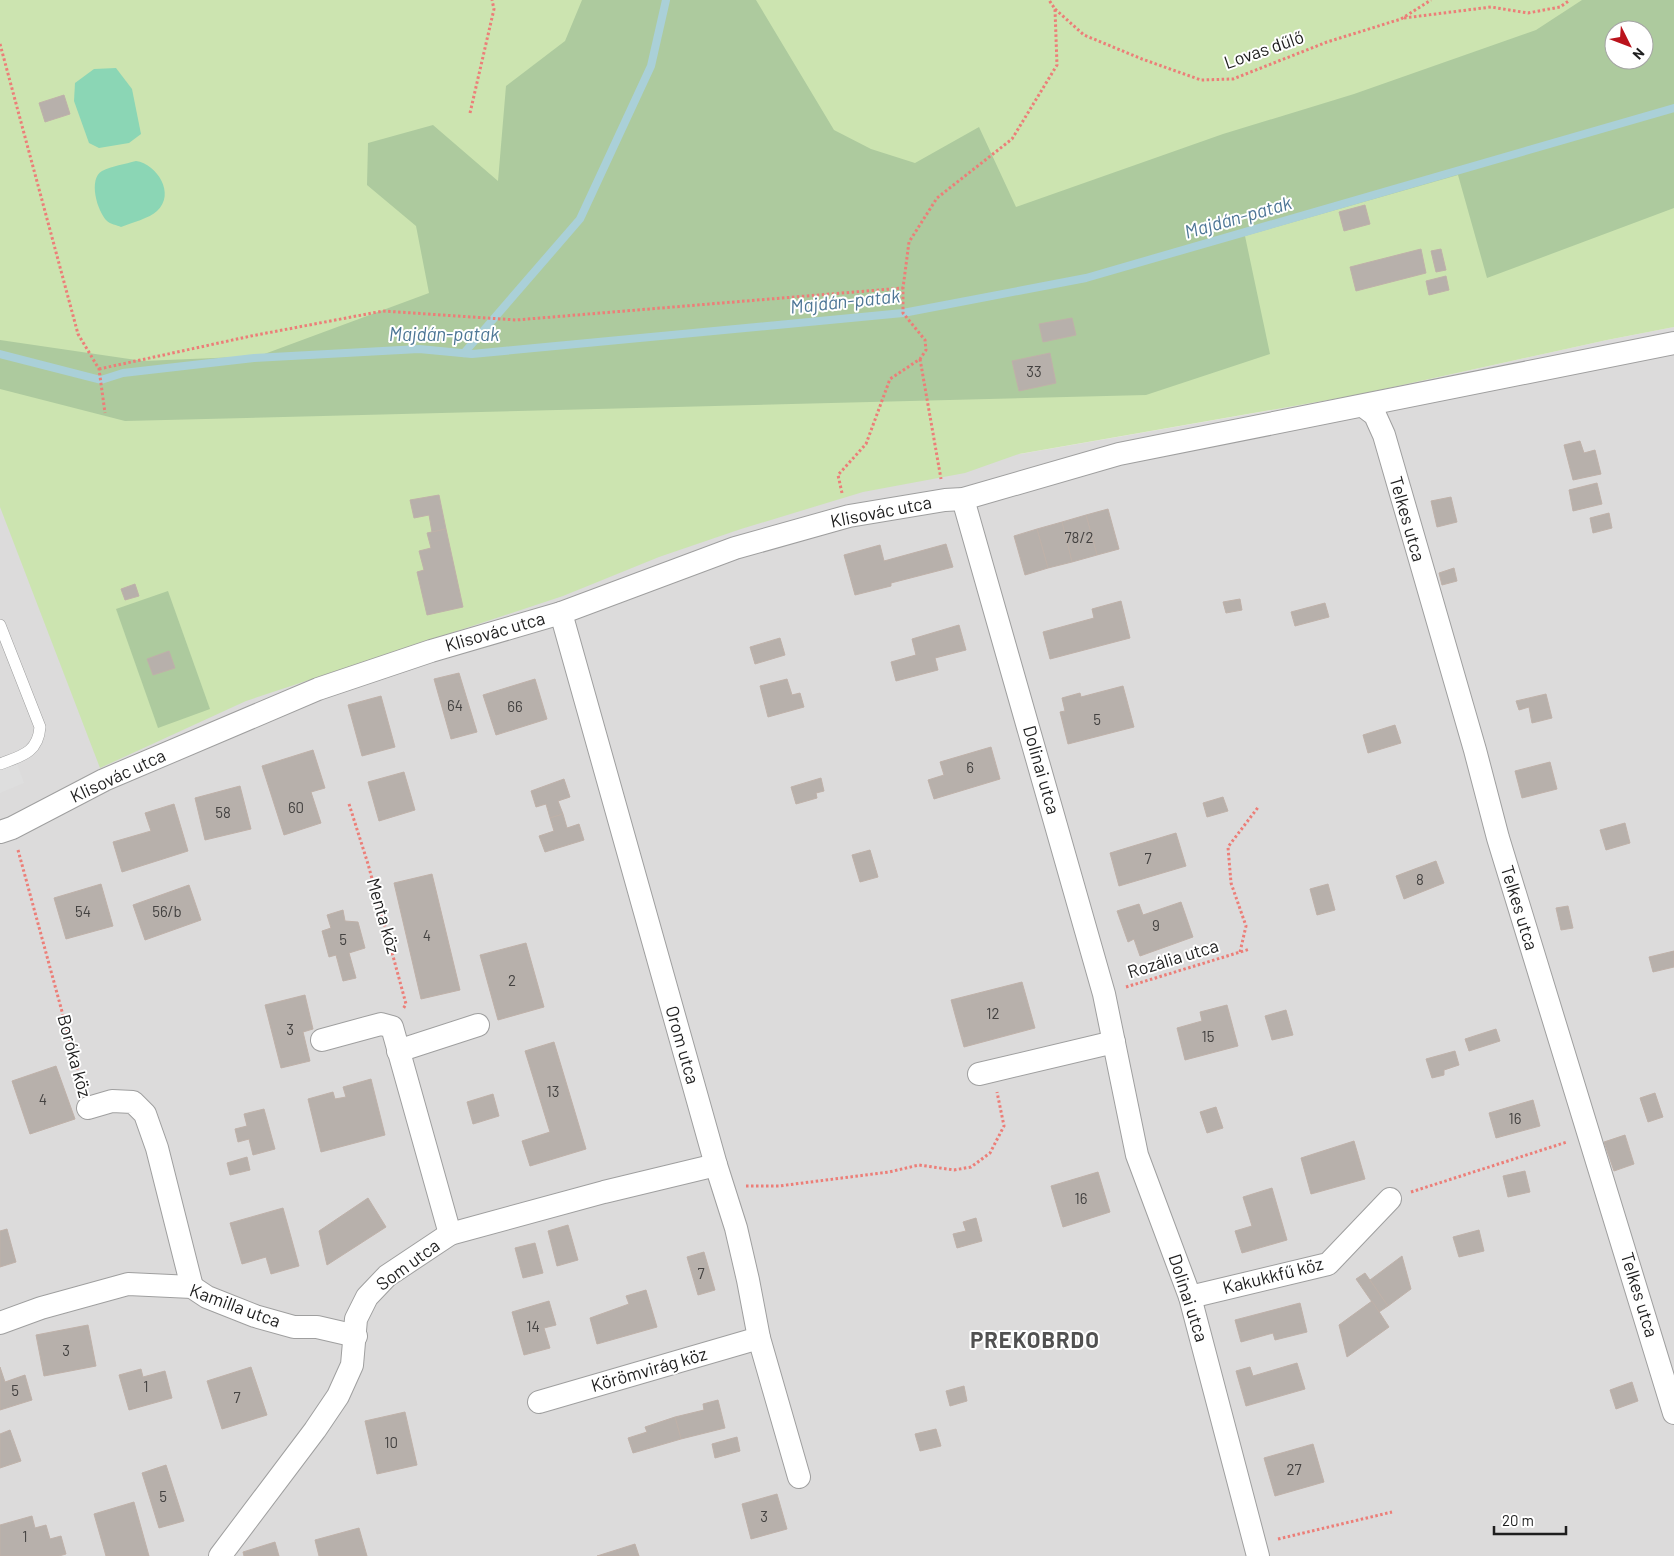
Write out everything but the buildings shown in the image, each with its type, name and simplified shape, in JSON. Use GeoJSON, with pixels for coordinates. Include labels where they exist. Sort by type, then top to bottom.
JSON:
{"type":"FeatureCollection","features":[{"type":"Feature","properties":{"kind":"street","name":"Klisovác utca"},"geometry":{"type":"LineString","coordinates":[[6,830],[104,780],[318,689],[431,651],[561,613],[735,548],[848,516],[954,499],[1008,486],[1119,454],[1674,344]]}},
{"type":"Feature","properties":{"kind":"street","name":"Telkes utca"},"geometry":{"type":"LineString","coordinates":[[1363,406],[1375,415],[1384,435],[1475,750],[1498,838],[1674,1414]]}},
{"type":"Feature","properties":{"kind":"street","name":"Dolinai utca"},"geometry":{"type":"LineString","coordinates":[[954,499],[1104,994],[1137,1155],[1190,1297],[1256,1550]]}},
{"type":"Feature","properties":{"kind":"street","name":"Orom utca"},"geometry":{"type":"LineString","coordinates":[[561,613],[719,1176],[738,1236],[759,1338],[799,1477]]}},
{"type":"Feature","properties":{"kind":"street"},"geometry":{"type":"LineString","coordinates":[[322,1040],[381,1024],[392,1027],[450,1234]]}},
{"type":"Feature","properties":{"kind":"street"},"geometry":{"type":"LineString","coordinates":[[398,1051],[478,1025]]}},
{"type":"Feature","properties":{"kind":"street"},"geometry":{"type":"LineString","coordinates":[[986,1072],[1114,1042]]}},
{"type":"Feature","properties":{"kind":"street","name":"Boróka köz"},"geometry":{"type":"LineString","coordinates":[[88,1108],[112,1101],[133,1102],[145,1114],[157,1148],[192,1287]]}},
{"type":"Feature","properties":{"kind":"street","name":"Som utca"},"geometry":{"type":"LineString","coordinates":[[220,1556],[315,1430],[338,1396],[352,1365],[356,1319],[366,1296],[387,1276],[450,1234],[604,1192],[719,1176]]}},
{"type":"Feature","properties":{"kind":"street","name":"Kakukkfű köz"},"geometry":{"type":"LineString","coordinates":[[1190,1297],[1328,1264],[1390,1199]]}},
{"type":"Feature","properties":{"kind":"street","name":"Kamilla utca"},"geometry":{"type":"LineString","coordinates":[[0,1324],[41,1308],[128,1284],[192,1287],[207,1297],[255,1316],[294,1327],[317,1327],[356,1336]]}},
{"type":"Feature","properties":{"kind":"street","name":"Körömvirág köz"},"geometry":{"type":"LineString","coordinates":[[539,1402],[759,1338]]}},
{"type":"Feature","properties":{"kind":"lane"},"geometry":{"type":"LineString","coordinates":[[0,624],[40,727],[39,736],[32,749],[0,764]]}},
{"type":"Feature","properties":{"kind":"path"},"geometry":{"type":"LineString","coordinates":[[470,113],[494,9],[492,0]]}},
{"type":"Feature","properties":{"kind":"path","name":"Lovas dűlő"},"geometry":{"type":"LineString","coordinates":[[1048,0],[1055,9],[1084,35],[1200,80],[1233,80],[1327,42],[1401,19],[1431,0]]}},
{"type":"Feature","properties":{"kind":"path"},"geometry":{"type":"LineString","coordinates":[[1401,19],[1491,7],[1528,13],[1560,7],[1570,0]]}},
{"type":"Feature","properties":{"kind":"path"},"geometry":{"type":"LineString","coordinates":[[848,516],[838,475],[866,444],[890,379],[920,359],[926,350],[925,340],[903,313],[902,288],[909,242],[937,198],[1012,139],[1057,64],[1055,9]]}},
{"type":"Feature","properties":{"kind":"path"},"geometry":{"type":"LineString","coordinates":[[0,44],[78,334],[99,369],[105,413]]}},
{"type":"Feature","properties":{"kind":"path"},"geometry":{"type":"LineString","coordinates":[[99,369],[251,336],[383,311],[516,320],[902,288]]}},
{"type":"Feature","properties":{"kind":"path"},"geometry":{"type":"LineString","coordinates":[[920,359],[954,499]]}},
{"type":"Feature","properties":{"kind":"path","name":"Menta köz"},"geometry":{"type":"LineString","coordinates":[[349,804],[394,954],[406,1004],[392,1027]]}},
{"type":"Feature","properties":{"kind":"path"},"geometry":{"type":"LineString","coordinates":[[1240,952],[1246,926],[1231,883],[1228,847],[1259,806]]}},
{"type":"Feature","properties":{"kind":"path","name":"Boróka köz"},"geometry":{"type":"LineString","coordinates":[[6,830],[88,1108]]}},
{"type":"Feature","properties":{"kind":"path","name":"Rozália utca"},"geometry":{"type":"LineString","coordinates":[[1104,994],[1250,949]]}},
{"type":"Feature","properties":{"kind":"path"},"geometry":{"type":"LineString","coordinates":[[719,1176],[779,1186],[889,1172],[919,1165],[954,1170],[971,1166],[990,1153],[1004,1126],[986,1072]]}},
{"type":"Feature","properties":{"kind":"path"},"geometry":{"type":"LineString","coordinates":[[1390,1199],[1589,1135]]}},
{"type":"Feature","properties":{"kind":"path"},"geometry":{"type":"LineString","coordinates":[[1256,1550],[1392,1512]]}},
{"type":"Feature","properties":{"kind":"shaded area"},"geometry":{"type":"Polygon","coordinates":[[[1674,327],[1674,1556],[0,1556],[0,375],[1020,454],[1357,395],[1674,327]]]}},
{"type":"Feature","properties":{"kind":"shaded area"},"geometry":{"type":"Polygon","coordinates":[[[15,758],[24,783],[0,793],[0,764],[15,758]]]}},
{"type":"Feature","properties":{"kind":"green space"},"geometry":{"type":"Polygon","coordinates":[[[0,0],[1674,0],[1674,327],[1357,395],[1019,454],[965,473],[863,492],[741,529],[659,557],[563,596],[246,701],[100,768],[0,507],[0,0]]]}},
{"type":"Feature","properties":{"kind":"green space"},"geometry":{"type":"Polygon","coordinates":[[[582,0],[756,0],[834,130],[871,149],[915,163],[979,127],[1016,207],[1223,134],[1354,94],[1536,30],[1582,0],[1674,0],[1674,208],[1487,278],[1458,175],[1245,236],[1270,354],[1146,395],[125,421],[0,389],[0,340],[143,361],[259,356],[429,293],[416,226],[367,185],[368,143],[433,125],[498,181],[506,86],[565,41],[582,0]]]}},
{"type":"Feature","properties":{"kind":"green space"},"geometry":{"type":"Polygon","coordinates":[[[116,68],[132,89],[141,134],[129,143],[99,148],[89,143],[74,101],[75,83],[94,69],[116,68]]]}},
{"type":"Feature","properties":{"kind":"green space"},"geometry":{"type":"Polygon","coordinates":[[[136,161],[144,163],[157,174],[162,181],[165,196],[162,204],[154,214],[121,227],[108,222],[103,216],[97,203],[95,181],[102,171],[136,161]]]}},
{"type":"Feature","properties":{"kind":"green space"},"geometry":{"type":"Polygon","coordinates":[[[168,591],[210,709],[158,728],[116,609],[168,591]]]}},
{"type":"Feature","properties":{"kind":"waterway"},"geometry":{"type":"LineString","coordinates":[[464,353],[580,219],[651,66],[666,0]]}},
{"type":"Feature","properties":{"kind":"waterway","name":"Majdán-patak"},"geometry":{"type":"LineString","coordinates":[[0,354],[101,380],[123,373],[254,358],[419,349],[472,354],[903,313],[1086,278],[1674,108]]}},
{"type":"Feature","properties":{"kind":"district","name":"PREKOBRDO"},"geometry":{"type":"Point","coordinates":[1035,1340]}}]}
